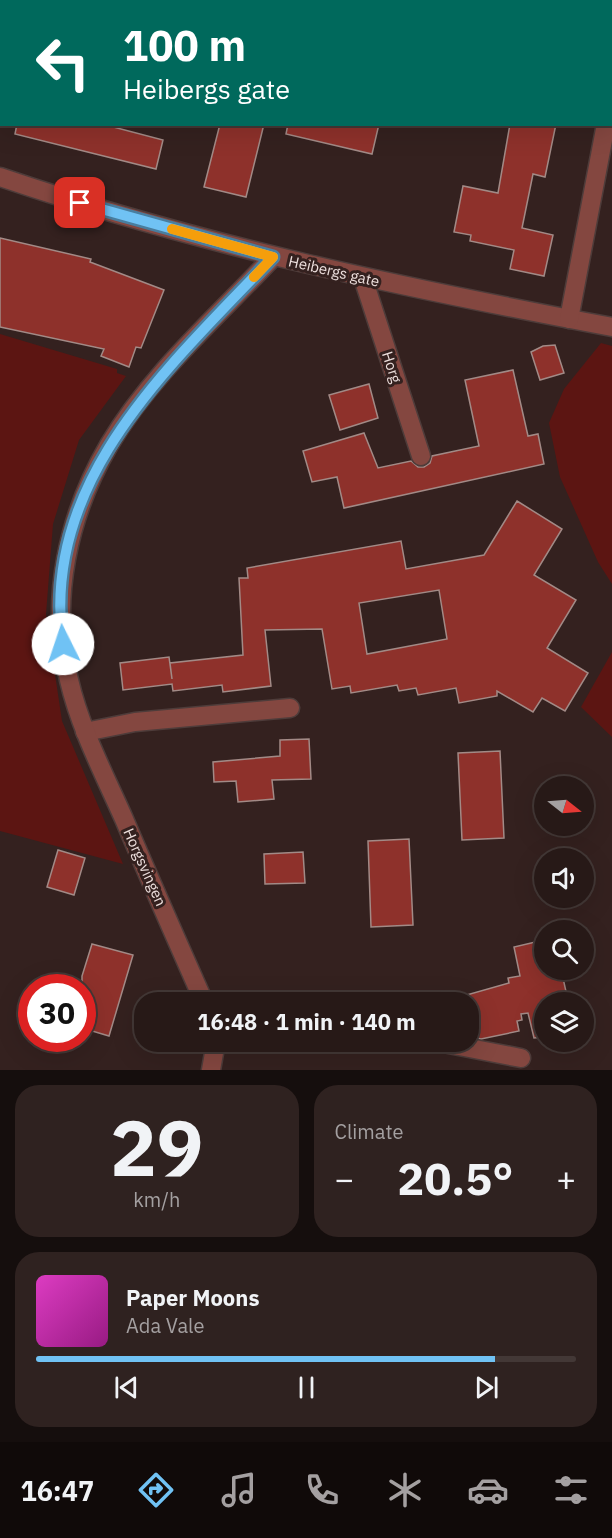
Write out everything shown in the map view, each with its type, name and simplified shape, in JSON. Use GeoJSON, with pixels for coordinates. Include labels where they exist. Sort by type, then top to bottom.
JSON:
{"type":"FeatureCollection","features":[{"type":"Feature","properties":{"kind":"street"},"geometry":{"type":"LineString","coordinates":[[568,319],[606,126]]}},
{"type":"Feature","properties":{"kind":"street","name":"Heibergs gate"},"geometry":{"type":"LineString","coordinates":[[0,177],[273,257],[363,278],[612,327]]}},
{"type":"Feature","properties":{"kind":"street","name":"Horgsvingen"},"geometry":{"type":"LineString","coordinates":[[200,992],[85,732],[69,680],[60,626],[63,578],[71,530],[90,480],[110,443],[146,392],[273,257]]}},
{"type":"Feature","properties":{"kind":"street","name":"Horg"},"geometry":{"type":"LineString","coordinates":[[363,278],[421,456]]}},
{"type":"Feature","properties":{"kind":"street"},"geometry":{"type":"LineString","coordinates":[[85,732],[135,722],[290,708]]}},
{"type":"Feature","properties":{"kind":"street"},"geometry":{"type":"LineString","coordinates":[[479,1050],[521,1058]]}},
{"type":"Feature","properties":{"kind":"street"},"geometry":{"type":"LineString","coordinates":[[211,1070],[214,1052]]}},
{"type":"Feature","properties":{"kind":"shaded area"},"geometry":{"type":"Polygon","coordinates":[[[0,334],[117,369],[117,373],[126,376],[79,440],[53,524],[46,614],[62,721],[123,864],[0,831],[0,334]]]}},
{"type":"Feature","properties":{"kind":"shaded area"},"geometry":{"type":"Polygon","coordinates":[[[601,343],[612,346],[612,584],[598,562],[560,477],[549,423],[564,389],[601,343]]]}},
{"type":"Feature","properties":{"kind":"shaded area"},"geometry":{"type":"Polygon","coordinates":[[[612,652],[612,737],[581,707],[612,652]]]}},
{"type":"Feature","properties":{"kind":"building"},"geometry":{"type":"Polygon","coordinates":[[[17,126],[110,126],[163,140],[156,169],[15,134],[17,126]]]}},
{"type":"Feature","properties":{"kind":"building"},"geometry":{"type":"Polygon","coordinates":[[[219,126],[264,126],[246,197],[204,187],[219,126]]]}},
{"type":"Feature","properties":{"kind":"building"},"geometry":{"type":"Polygon","coordinates":[[[288,126],[379,126],[372,154],[286,134],[288,126]]]}},
{"type":"Feature","properties":{"kind":"building"},"geometry":{"type":"Polygon","coordinates":[[[510,126],[556,126],[545,177],[533,174],[522,228],[553,235],[544,276],[510,269],[514,250],[470,241],[471,235],[454,232],[463,186],[498,193],[510,126]]]}},
{"type":"Feature","properties":{"kind":"building"},"geometry":{"type":"Polygon","coordinates":[[[0,238],[91,259],[90,262],[164,290],[141,348],[136,347],[129,367],[101,356],[104,349],[0,327],[0,238]]]}},
{"type":"Feature","properties":{"kind":"building"},"geometry":{"type":"Polygon","coordinates":[[[555,345],[564,373],[540,380],[531,352],[543,346],[555,345]]]}},
{"type":"Feature","properties":{"kind":"building"},"geometry":{"type":"Polygon","coordinates":[[[513,370],[528,436],[538,434],[544,464],[344,508],[337,477],[312,482],[303,451],[364,433],[378,468],[411,461],[418,467],[424,467],[430,463],[432,456],[479,446],[465,380],[513,370]]]}},
{"type":"Feature","properties":{"kind":"building"},"geometry":{"type":"Polygon","coordinates":[[[369,384],[378,418],[340,430],[329,395],[369,384]]]}},
{"type":"Feature","properties":{"kind":"building"},"geometry":{"type":"Polygon","coordinates":[[[517,501],[562,529],[534,575],[576,600],[547,648],[588,673],[565,711],[542,698],[533,712],[497,691],[497,696],[459,703],[456,688],[418,695],[416,688],[399,691],[397,685],[351,693],[350,686],[332,689],[322,629],[265,630],[271,686],[223,692],[222,685],[173,691],[172,684],[123,690],[120,663],[169,657],[172,679],[170,663],[243,655],[239,578],[248,578],[247,568],[401,541],[406,569],[484,555],[517,501]],[[439,590],[359,603],[367,654],[447,639],[439,590]]]}},
{"type":"Feature","properties":{"kind":"building"},"geometry":{"type":"Polygon","coordinates":[[[309,739],[311,779],[272,780],[274,799],[238,802],[236,781],[214,782],[213,762],[280,756],[280,740],[309,739]]]}},
{"type":"Feature","properties":{"kind":"building"},"geometry":{"type":"Polygon","coordinates":[[[500,751],[504,838],[462,840],[458,753],[500,751]]]}},
{"type":"Feature","properties":{"kind":"building"},"geometry":{"type":"Polygon","coordinates":[[[409,839],[413,925],[371,927],[368,841],[409,839]]]}},
{"type":"Feature","properties":{"kind":"building"},"geometry":{"type":"Polygon","coordinates":[[[58,850],[85,858],[74,895],[47,887],[58,850]]]}},
{"type":"Feature","properties":{"kind":"building"},"geometry":{"type":"Polygon","coordinates":[[[303,852],[305,883],[265,884],[264,854],[303,852]]]}},
{"type":"Feature","properties":{"kind":"building"},"geometry":{"type":"Polygon","coordinates":[[[534,942],[534,980],[563,980],[566,992],[534,992],[534,1038],[528,1013],[521,1014],[522,1020],[517,1021],[519,1031],[479,1039],[477,992],[509,983],[508,978],[520,976],[514,947],[534,942]]]}},
{"type":"Feature","properties":{"kind":"building"},"geometry":{"type":"Polygon","coordinates":[[[92,944],[133,955],[109,1036],[96,1032],[96,974],[83,974],[92,944]]]}},
{"type":"Feature","properties":{"kind":"slow traffic"},"geometry":{"type":"LineString","coordinates":[[172,229],[273,257],[254,277]]}},
{"type":"Feature","properties":{"kind":"route"},"geometry":{"type":"LineString","coordinates":[[63,644],[60,626],[63,578],[71,530],[90,480],[110,443],[146,392],[273,257],[80,203]]}}]}
